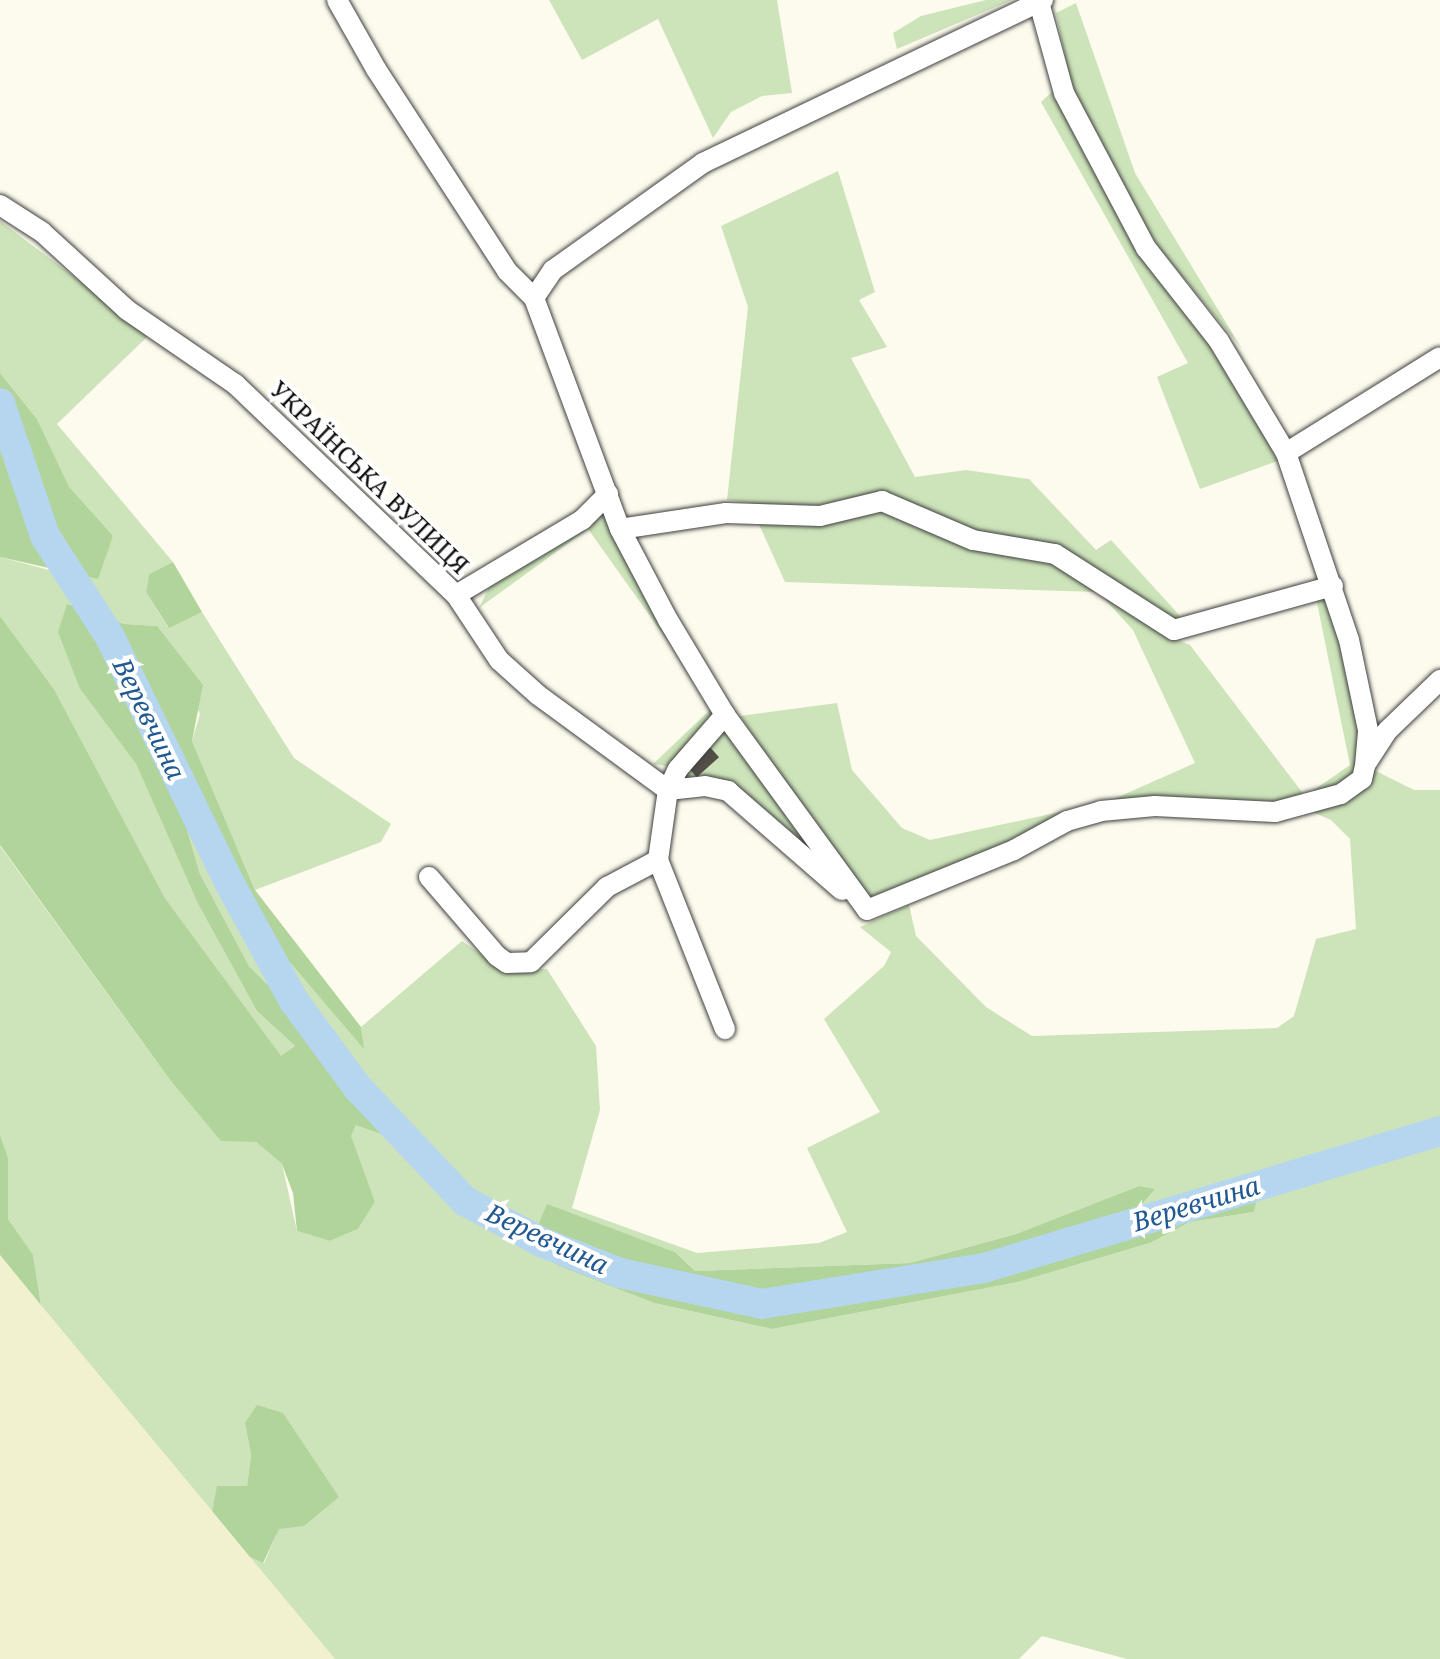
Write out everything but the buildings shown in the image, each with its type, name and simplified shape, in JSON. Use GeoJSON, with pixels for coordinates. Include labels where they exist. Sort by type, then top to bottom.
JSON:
{"type":"FeatureCollection","features":[{"type":"Feature","properties":{"kind":"street"},"geometry":{"type":"LineString","coordinates":[[337,0],[376,69],[507,271],[534,298],[620,529],[725,715],[867,910]]}},
{"type":"Feature","properties":{"kind":"street"},"geometry":{"type":"LineString","coordinates":[[534,298],[553,270],[703,163],[1041,1],[1064,93],[1146,248],[1219,341],[1286,453],[1333,586],[1368,730],[1363,772]]}},
{"type":"Feature","properties":{"kind":"street","name":"УКРАЇНСЬКА ВУЛИЦЯ"},"geometry":{"type":"LineString","coordinates":[[0,205],[42,232],[127,310],[235,384],[456,595],[499,660],[538,695],[668,790]]}},
{"type":"Feature","properties":{"kind":"street"},"geometry":{"type":"LineString","coordinates":[[1286,453],[1440,357]]}},
{"type":"Feature","properties":{"kind":"street"},"geometry":{"type":"LineString","coordinates":[[456,595],[582,520],[608,494]]}},
{"type":"Feature","properties":{"kind":"street"},"geometry":{"type":"LineString","coordinates":[[620,529],[726,513],[820,516],[882,501],[973,540],[1055,554],[1174,630],[1333,586]]}},
{"type":"Feature","properties":{"kind":"street"},"geometry":{"type":"LineString","coordinates":[[867,910],[1014,850],[1067,821],[1101,811],[1155,806],[1275,812],[1341,794],[1363,772],[1387,731],[1440,680]]}},
{"type":"Feature","properties":{"kind":"street"},"geometry":{"type":"LineString","coordinates":[[725,715],[678,769],[668,790],[658,860],[725,1029]]}},
{"type":"Feature","properties":{"kind":"street"},"geometry":{"type":"LineString","coordinates":[[668,790],[705,786],[728,791],[867,910]]}},
{"type":"Feature","properties":{"kind":"street"},"geometry":{"type":"LineString","coordinates":[[429,877],[507,963],[538,958],[607,887],[658,860]]}},
{"type":"Feature","properties":{"kind":"green space"},"geometry":{"type":"Polygon","coordinates":[[[549,0],[777,0],[792,93],[762,96],[731,112],[713,138],[658,19],[582,60],[549,0]]]}},
{"type":"Feature","properties":{"kind":"green space"},"geometry":{"type":"Polygon","coordinates":[[[986,0],[1012,0],[897,49],[893,33],[921,16],[986,0]]]}},
{"type":"Feature","properties":{"kind":"green space"},"geometry":{"type":"Polygon","coordinates":[[[1076,3],[1135,173],[1242,349],[1156,244],[1073,93],[1056,13],[1076,3]]]}},
{"type":"Feature","properties":{"kind":"green space"},"geometry":{"type":"Polygon","coordinates":[[[1054,90],[1239,388],[1280,460],[1200,489],[1157,377],[1188,363],[1041,102],[1054,90]]]}},
{"type":"Feature","properties":{"kind":"green space"},"geometry":{"type":"Polygon","coordinates":[[[838,171],[875,292],[859,300],[887,347],[851,358],[915,477],[966,470],[1029,479],[1096,550],[1111,540],[1181,617],[1173,620],[1059,548],[964,533],[891,496],[809,510],[727,500],[748,307],[721,226],[838,171]]]}},
{"type":"Feature","properties":{"kind":"green space"},"geometry":{"type":"Polygon","coordinates":[[[0,221],[150,334],[57,424],[173,562],[149,574],[146,592],[168,627],[202,612],[294,758],[391,824],[381,842],[255,890],[192,741],[200,714],[157,626],[124,624],[67,605],[80,689],[136,764],[198,904],[257,1011],[295,1046],[281,1057],[165,898],[54,689],[0,616],[0,557],[79,578],[113,537],[68,487],[37,419],[0,373],[0,221]]]}},
{"type":"Feature","properties":{"kind":"green space"},"geometry":{"type":"Polygon","coordinates":[[[0,373],[37,419],[69,487],[113,536],[98,579],[0,557],[0,373]]]}},
{"type":"Feature","properties":{"kind":"green space"},"geometry":{"type":"Polygon","coordinates":[[[606,504],[622,546],[711,702],[588,529],[479,608],[489,587],[588,523],[606,504]]]}},
{"type":"Feature","properties":{"kind":"green space"},"geometry":{"type":"Polygon","coordinates":[[[879,508],[1052,559],[1158,632],[1190,645],[1305,796],[1350,765],[1316,598],[1326,595],[1335,605],[1361,729],[1357,770],[1350,780],[1307,800],[1276,805],[1107,802],[1195,763],[1133,630],[1098,592],[785,582],[757,520],[879,508]]]}},
{"type":"Feature","properties":{"kind":"green space"},"geometry":{"type":"Polygon","coordinates":[[[173,562],[202,612],[169,628],[146,592],[149,574],[173,562]]]}},
{"type":"Feature","properties":{"kind":"green space"},"geometry":{"type":"Polygon","coordinates":[[[67,604],[124,624],[157,626],[203,685],[192,741],[255,890],[361,1027],[364,1049],[258,925],[197,802],[176,793],[200,874],[249,966],[388,1105],[390,1137],[356,1125],[351,1136],[375,1202],[358,1229],[330,1241],[297,1231],[293,1193],[282,1164],[256,1142],[221,1141],[170,1080],[0,845],[0,616],[54,689],[165,898],[281,1056],[295,1046],[257,1011],[198,904],[136,764],[80,689],[58,632],[67,604]]]}},
{"type":"Feature","properties":{"kind":"green space"},"geometry":{"type":"Polygon","coordinates":[[[837,703],[852,770],[902,828],[930,840],[1069,810],[1006,848],[870,905],[740,716],[837,703]]]}},
{"type":"Feature","properties":{"kind":"green space"},"geometry":{"type":"Polygon","coordinates":[[[714,706],[717,716],[673,767],[653,764],[714,706]]]}},
{"type":"Feature","properties":{"kind":"green space"},"geometry":{"type":"Polygon","coordinates":[[[724,720],[849,892],[734,790],[674,785],[724,720]]]}},
{"type":"Feature","properties":{"kind":"green space"},"geometry":{"type":"Polygon","coordinates":[[[1374,770],[1414,790],[1440,790],[1440,1659],[1127,1659],[1042,1636],[1019,1659],[335,1659],[250,1557],[264,1563],[279,1528],[245,1423],[251,1455],[247,1486],[218,1486],[212,1511],[41,1305],[33,1256],[8,1219],[8,1157],[0,1135],[0,846],[170,1080],[221,1140],[256,1142],[282,1164],[297,1231],[330,1241],[358,1229],[375,1202],[350,1137],[356,1125],[388,1105],[249,966],[200,874],[175,792],[197,802],[258,925],[363,1047],[361,1027],[462,941],[504,970],[547,969],[596,1046],[600,1110],[572,1208],[697,1253],[819,1243],[847,1232],[807,1148],[880,1112],[824,1019],[884,966],[891,952],[860,927],[909,905],[916,936],[986,1007],[1032,1036],[1277,1028],[1294,1016],[1316,939],[1356,929],[1350,839],[1331,820],[1308,810],[1374,770]],[[1139,1186],[1016,1234],[910,1263],[695,1271],[675,1252],[547,1205],[539,1224],[558,1265],[654,1303],[772,1329],[1018,1282],[1150,1243],[1190,1222],[1254,1212],[1257,1193],[1131,1214],[1154,1190],[1139,1186]]]}},
{"type":"Feature","properties":{"kind":"green space"},"geometry":{"type":"Polygon","coordinates":[[[0,1135],[8,1157],[8,1219],[33,1255],[41,1305],[0,1255],[0,1135]]]}},
{"type":"Feature","properties":{"kind":"green space"},"geometry":{"type":"Polygon","coordinates":[[[1139,1186],[1155,1189],[1133,1214],[1258,1193],[1254,1212],[1190,1222],[1150,1243],[1018,1282],[772,1329],[654,1303],[557,1265],[539,1223],[547,1204],[675,1252],[695,1271],[910,1263],[1016,1234],[1139,1186]]]}},
{"type":"Feature","properties":{"kind":"green space"},"geometry":{"type":"Polygon","coordinates":[[[0,1255],[212,1511],[335,1659],[0,1659],[0,1255]]]}},
{"type":"Feature","properties":{"kind":"green space"},"geometry":{"type":"Polygon","coordinates":[[[257,1405],[283,1413],[339,1497],[304,1526],[279,1529],[263,1563],[250,1557],[212,1511],[217,1486],[247,1486],[251,1455],[245,1423],[257,1405]]]}},
{"type":"Feature","properties":{"kind":"waterway","name":"Веревчина"},"geometry":{"type":"LineString","coordinates":[[0,403],[45,536],[110,637],[229,882],[294,1001],[358,1088],[465,1201],[541,1242],[620,1273],[762,1304],[984,1268],[1440,1131]]}}]}
